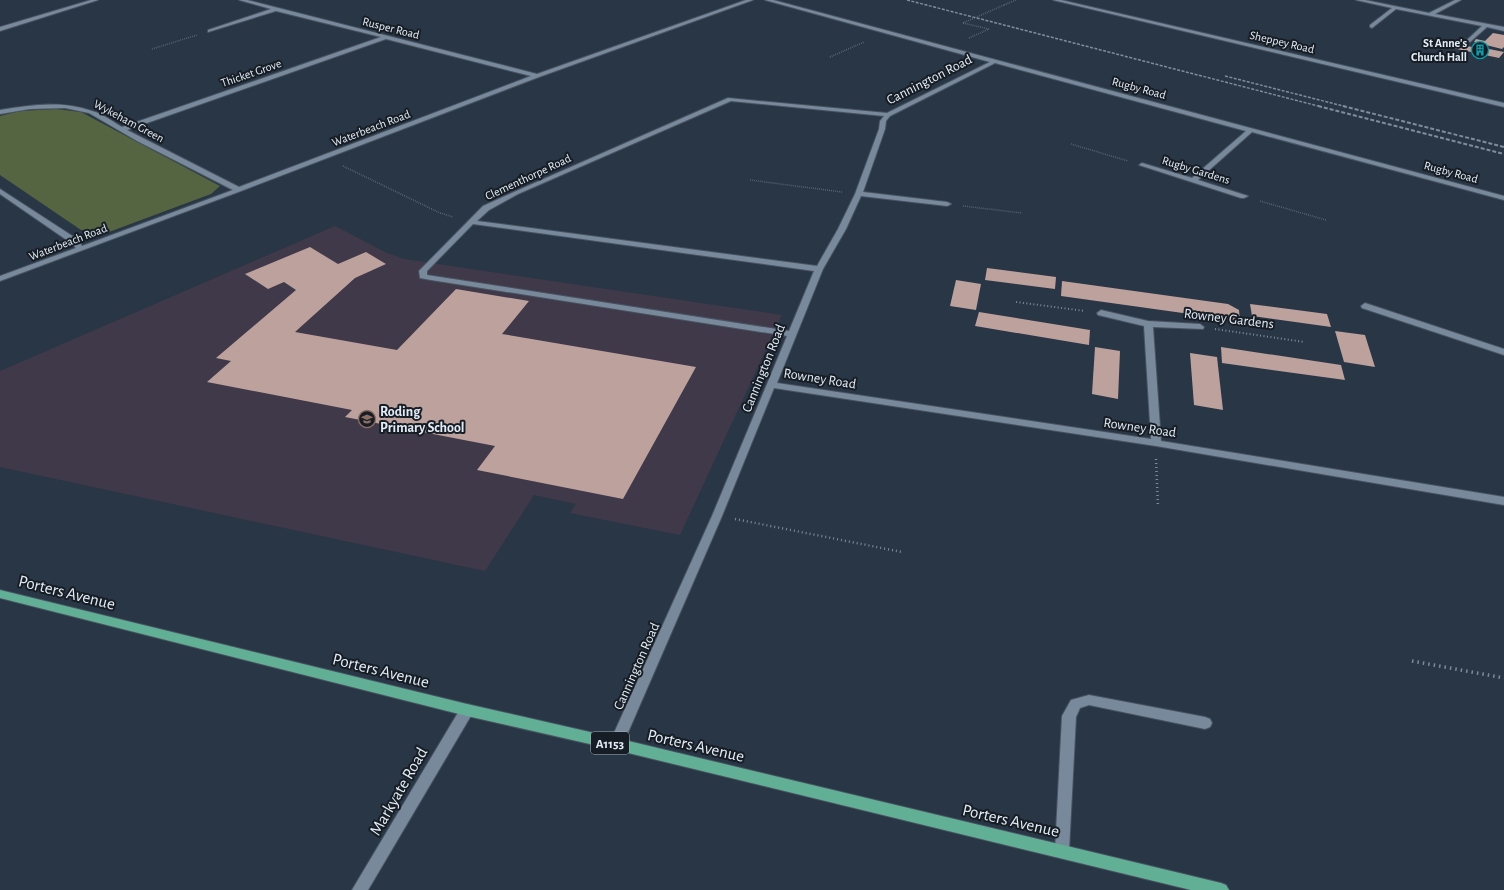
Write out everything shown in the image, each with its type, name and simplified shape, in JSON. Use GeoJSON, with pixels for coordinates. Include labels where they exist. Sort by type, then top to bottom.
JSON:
{"type":"FeatureCollection","features":[{"type":"Feature","properties":{"kind":"main road","name":"Porters Avenue"},"geometry":{"type":"LineString","coordinates":[[0,594],[467,710],[616,744],[1221,890]]}},
{"type":"Feature","properties":{"kind":"street"},"geometry":{"type":"LineString","coordinates":[[0,29],[96,0]]}},
{"type":"Feature","properties":{"kind":"street","name":"Rusper Road"},"geometry":{"type":"LineString","coordinates":[[241,0],[537,76]]}},
{"type":"Feature","properties":{"kind":"street","name":"Waterbeach Road"},"geometry":{"type":"LineString","coordinates":[[0,279],[325,158],[537,76],[752,0]]}},
{"type":"Feature","properties":{"kind":"street","name":"Rugby Road"},"geometry":{"type":"LineString","coordinates":[[767,0],[1504,198]]}},
{"type":"Feature","properties":{"kind":"street","name":"Sheppey Road"},"geometry":{"type":"LineString","coordinates":[[1055,0],[1504,105]]}},
{"type":"Feature","properties":{"kind":"street"},"geometry":{"type":"LineString","coordinates":[[1358,0],[1504,29]]}},
{"type":"Feature","properties":{"kind":"street"},"geometry":{"type":"LineString","coordinates":[[1430,14],[1459,0]]}},
{"type":"Feature","properties":{"kind":"street"},"geometry":{"type":"LineString","coordinates":[[1372,26],[1396,7]]}},
{"type":"Feature","properties":{"kind":"street"},"geometry":{"type":"LineString","coordinates":[[210,31],[276,9]]}},
{"type":"Feature","properties":{"kind":"street"},"geometry":{"type":"LineString","coordinates":[[1470,40],[1486,25]]}},
{"type":"Feature","properties":{"kind":"street","name":"Thicket Grove"},"geometry":{"type":"LineString","coordinates":[[121,130],[387,38]]}},
{"type":"Feature","properties":{"kind":"street","name":"Cannington Road"},"geometry":{"type":"LineString","coordinates":[[616,744],[717,516],[819,269],[842,229],[859,194],[882,129],[883,121],[888,116],[995,61]]}},
{"type":"Feature","properties":{"kind":"street","name":"Clementhorpe Road"},"geometry":{"type":"LineString","coordinates":[[792,334],[431,278],[423,276],[423,271],[486,208],[516,193],[730,99],[888,116]]}},
{"type":"Feature","properties":{"kind":"street","name":"Wykeham Green"},"geometry":{"type":"LineString","coordinates":[[0,112],[30,107],[65,106],[91,112],[121,130],[239,190]]}},
{"type":"Feature","properties":{"kind":"street"},"geometry":{"type":"LineString","coordinates":[[1194,180],[1251,130]]}},
{"type":"Feature","properties":{"kind":"street","name":"Rugby Gardens"},"geometry":{"type":"LineString","coordinates":[[1142,165],[1244,196]]}},
{"type":"Feature","properties":{"kind":"street"},"geometry":{"type":"LineString","coordinates":[[0,191],[74,241],[80,248]]}},
{"type":"Feature","properties":{"kind":"street"},"geometry":{"type":"LineString","coordinates":[[859,194],[947,204]]}},
{"type":"Feature","properties":{"kind":"street"},"geometry":{"type":"LineString","coordinates":[[471,222],[819,269]]}},
{"type":"Feature","properties":{"kind":"street"},"geometry":{"type":"LineString","coordinates":[[1365,306],[1504,352]]}},
{"type":"Feature","properties":{"kind":"street","name":"Rowney Gardens"},"geometry":{"type":"LineString","coordinates":[[1101,313],[1148,324],[1200,327]]}},
{"type":"Feature","properties":{"kind":"street"},"geometry":{"type":"LineString","coordinates":[[1148,324],[1156,442]]}},
{"type":"Feature","properties":{"kind":"street","name":"Rowney Road"},"geometry":{"type":"LineString","coordinates":[[771,385],[1118,438],[1156,442],[1504,501]]}},
{"type":"Feature","properties":{"kind":"street"},"geometry":{"type":"LineString","coordinates":[[1062,851],[1069,716],[1076,704],[1089,700],[1205,723]]}},
{"type":"Feature","properties":{"kind":"street","name":"Markyate Road"},"geometry":{"type":"LineString","coordinates":[[360,890],[467,710]]}},
{"type":"Feature","properties":{"kind":"path"},"geometry":{"type":"LineString","coordinates":[[947,48],[989,29],[963,23],[1016,0]]}},
{"type":"Feature","properties":{"kind":"path"},"geometry":{"type":"LineString","coordinates":[[152,49],[210,31]]}},
{"type":"Feature","properties":{"kind":"path"},"geometry":{"type":"LineString","coordinates":[[830,57],[886,32]]}},
{"type":"Feature","properties":{"kind":"path"},"geometry":{"type":"LineString","coordinates":[[1070,144],[1142,165]]}},
{"type":"Feature","properties":{"kind":"path"},"geometry":{"type":"LineString","coordinates":[[325,158],[440,213],[471,222]]}},
{"type":"Feature","properties":{"kind":"path"},"geometry":{"type":"LineString","coordinates":[[750,180],[859,194]]}},
{"type":"Feature","properties":{"kind":"path"},"geometry":{"type":"LineString","coordinates":[[1244,196],[1326,220]]}},
{"type":"Feature","properties":{"kind":"path"},"geometry":{"type":"LineString","coordinates":[[947,204],[1022,213]]}},
{"type":"Feature","properties":{"kind":"path"},"geometry":{"type":"LineString","coordinates":[[1016,302],[1101,313]]}},
{"type":"Feature","properties":{"kind":"path","name":"Rowney Gardens"},"geometry":{"type":"LineString","coordinates":[[1200,327],[1305,342]]}},
{"type":"Feature","properties":{"kind":"path"},"geometry":{"type":"LineString","coordinates":[[1156,442],[1158,507]]}},
{"type":"Feature","properties":{"kind":"path"},"geometry":{"type":"LineString","coordinates":[[717,516],[902,552]]}},
{"type":"Feature","properties":{"kind":"path"},"geometry":{"type":"LineString","coordinates":[[1412,661],[1504,678]]}},
{"type":"Feature","properties":{"kind":"shaded area","name":"Roding Primary School"},"geometry":{"type":"Polygon","coordinates":[[[335,226],[387,253],[404,259],[782,315],[680,535],[570,513],[576,504],[534,495],[485,571],[0,467],[0,371],[335,226]]]}},
{"type":"Feature","properties":{"kind":"green space"},"geometry":{"type":"Polygon","coordinates":[[[56,109],[81,112],[220,186],[211,194],[109,232],[98,233],[81,230],[0,175],[0,116],[20,111],[56,109]]]}},
{"type":"Feature","properties":{"kind":"building"},"geometry":{"type":"Polygon","coordinates":[[[1493,33],[1504,35],[1504,47],[1502,49],[1474,42],[1476,39],[1485,41],[1493,33]]]}},
{"type":"Feature","properties":{"kind":"building","name":"St Anne's Church Hall"},"geometry":{"type":"Polygon","coordinates":[[[1457,44],[1504,52],[1499,58],[1452,48],[1457,44]]]}},
{"type":"Feature","properties":{"kind":"building"},"geometry":{"type":"Polygon","coordinates":[[[310,247],[338,264],[366,252],[386,264],[355,278],[295,332],[397,350],[456,289],[529,301],[502,334],[696,367],[623,499],[477,470],[495,446],[345,417],[352,410],[207,382],[231,361],[216,358],[296,290],[284,282],[268,289],[245,274],[310,247]]]}},
{"type":"Feature","properties":{"kind":"building"},"geometry":{"type":"Polygon","coordinates":[[[987,268],[1056,277],[1055,289],[985,280],[987,268]]]}},
{"type":"Feature","properties":{"kind":"building"},"geometry":{"type":"Polygon","coordinates":[[[956,280],[981,284],[976,310],[950,306],[956,280]]]}},
{"type":"Feature","properties":{"kind":"building"},"geometry":{"type":"Polygon","coordinates":[[[1062,281],[1228,304],[1239,310],[1240,321],[1061,296],[1062,281]]]}},
{"type":"Feature","properties":{"kind":"building"},"geometry":{"type":"Polygon","coordinates":[[[1250,304],[1327,314],[1331,327],[1252,316],[1250,304]]]}},
{"type":"Feature","properties":{"kind":"building"},"geometry":{"type":"Polygon","coordinates":[[[979,312],[1090,330],[1089,345],[975,326],[979,312]]]}},
{"type":"Feature","properties":{"kind":"building"},"geometry":{"type":"Polygon","coordinates":[[[1335,331],[1365,335],[1375,367],[1344,362],[1335,331]]]}},
{"type":"Feature","properties":{"kind":"building"},"geometry":{"type":"Polygon","coordinates":[[[1095,347],[1120,351],[1118,399],[1092,394],[1095,347]]]}},
{"type":"Feature","properties":{"kind":"building"},"geometry":{"type":"Polygon","coordinates":[[[1221,347],[1341,365],[1345,380],[1222,363],[1221,347]]]}},
{"type":"Feature","properties":{"kind":"building"},"geometry":{"type":"Polygon","coordinates":[[[1190,353],[1217,357],[1223,410],[1194,405],[1190,353]]]}},
{"type":"Feature","properties":{"kind":"railway"},"geometry":{"type":"LineString","coordinates":[[907,0],[1322,107]]}},
{"type":"Feature","properties":{"kind":"railway"},"geometry":{"type":"LineString","coordinates":[[1225,76],[1347,107]]}},
{"type":"Feature","properties":{"kind":"railway"},"geometry":{"type":"LineString","coordinates":[[1318,106],[1504,154]]}},
{"type":"Feature","properties":{"kind":"railway"},"geometry":{"type":"LineString","coordinates":[[1343,106],[1504,147]]}},
{"type":"Feature","properties":{"kind":"place","name":"St Anne's Church Hall"},"geometry":{"type":"Point","coordinates":[1480,50]}},
{"type":"Feature","properties":{"kind":"place","name":"Roding Primary School"},"geometry":{"type":"Point","coordinates":[367,419]}}]}
